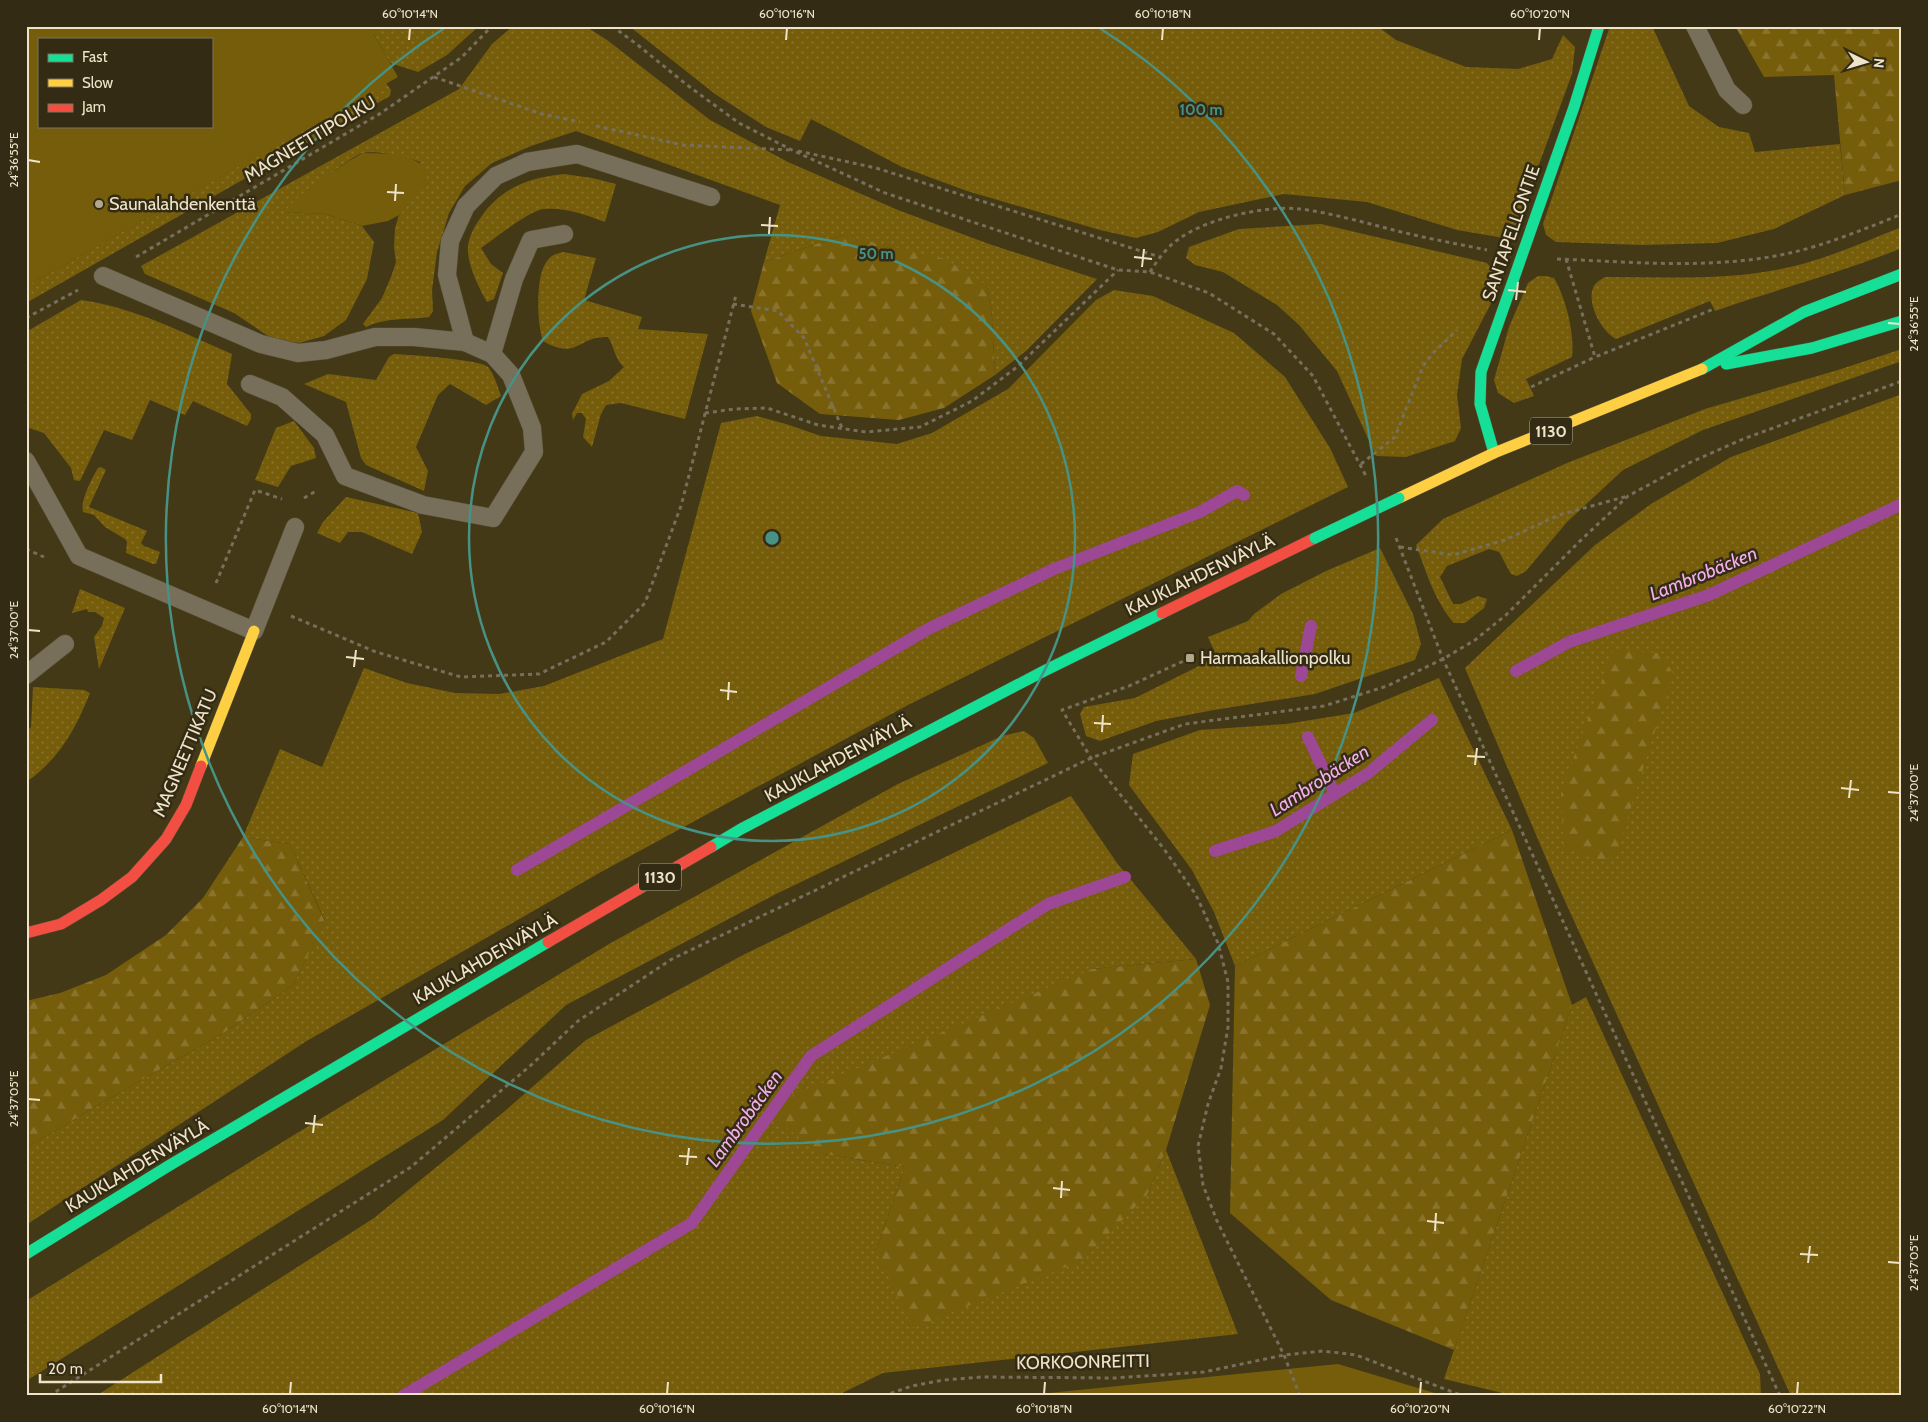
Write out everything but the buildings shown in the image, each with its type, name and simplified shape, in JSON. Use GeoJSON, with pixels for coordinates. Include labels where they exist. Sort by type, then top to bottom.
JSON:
{"type":"FeatureCollection","features":[{"type":"Feature","properties":{"kind":"main road","name":"SANTAPELLONTIE"},"geometry":{"type":"LineString","coordinates":[[1494,453],[1478,403],[1481,372],[1574,107],[1599,26]]}},
{"type":"Feature","properties":{"kind":"main road","name":"KAUKLAHDENVÄYLÄ"},"geometry":{"type":"LineString","coordinates":[[26,1254],[170,1165],[741,829],[1044,671],[1315,538],[1494,453],[1705,368],[1804,312],[1902,274]]}},
{"type":"Feature","properties":{"kind":"main road","name":"KAUKLAHDENVÄYLÄ"},"geometry":{"type":"LineString","coordinates":[[1705,368],[1812,348],[1902,321]]}},
{"type":"Feature","properties":{"kind":"main road","name":"MAGNEETTIKATU"},"geometry":{"type":"LineString","coordinates":[[26,933],[61,924],[101,900],[132,877],[166,839],[186,805],[254,631]]}},
{"type":"Feature","properties":{"kind":"lane"},"geometry":{"type":"LineString","coordinates":[[1695,26],[1727,90],[1743,105]]}},
{"type":"Feature","properties":{"kind":"lane"},"geometry":{"type":"LineString","coordinates":[[465,342],[447,275],[450,241],[466,206],[496,176],[527,162],[577,154],[711,197]]}},
{"type":"Feature","properties":{"kind":"lane"},"geometry":{"type":"LineString","coordinates":[[492,354],[514,279],[531,240],[564,234]]}},
{"type":"Feature","properties":{"kind":"lane"},"geometry":{"type":"LineString","coordinates":[[103,276],[261,344],[298,353],[326,350],[375,336],[414,337],[465,342],[492,354],[511,376],[532,428],[534,452],[494,518],[423,505],[345,476],[325,435],[282,397],[250,384]]}},
{"type":"Feature","properties":{"kind":"lane"},"geometry":{"type":"LineString","coordinates":[[26,461],[32,484],[79,556],[254,631],[295,527]]}},
{"type":"Feature","properties":{"kind":"lane"},"geometry":{"type":"LineString","coordinates":[[26,675],[65,644]]}},
{"type":"Feature","properties":{"kind":"path","name":"MAGNEETTIPOLKU"},"geometry":{"type":"LineString","coordinates":[[26,318],[103,276],[381,114],[462,57],[492,26]]}},
{"type":"Feature","properties":{"kind":"path"},"geometry":{"type":"LineString","coordinates":[[612,26],[739,123],[885,193],[1118,270],[1150,272],[1209,293],[1274,334],[1313,376],[1368,480]]}},
{"type":"Feature","properties":{"kind":"path"},"geometry":{"type":"LineString","coordinates":[[434,77],[542,114],[683,145],[792,150],[876,168],[1160,257]]}},
{"type":"Feature","properties":{"kind":"path"},"geometry":{"type":"LineString","coordinates":[[1566,259],[1595,357]]}},
{"type":"Feature","properties":{"kind":"path"},"geometry":{"type":"LineString","coordinates":[[705,413],[735,409],[768,408],[818,425],[866,432],[920,427],[972,400],[1017,367],[1118,270]]}},
{"type":"Feature","properties":{"kind":"path"},"geometry":{"type":"LineString","coordinates":[[265,605],[376,652],[460,677],[540,674],[606,642],[645,603],[681,506],[736,295]]}},
{"type":"Feature","properties":{"kind":"path"},"geometry":{"type":"LineString","coordinates":[[733,304],[778,311],[804,338],[842,428]]}},
{"type":"Feature","properties":{"kind":"path"},"geometry":{"type":"LineString","coordinates":[[1531,387],[1595,357],[1714,309]]}},
{"type":"Feature","properties":{"kind":"path"},"geometry":{"type":"LineString","coordinates":[[1360,464],[1395,437],[1423,366],[1434,352],[1463,324]]}},
{"type":"Feature","properties":{"kind":"path"},"geometry":{"type":"LineString","coordinates":[[1400,548],[1453,556],[1505,540],[1559,515],[1628,496],[1689,463],[1743,439],[1902,380]]}},
{"type":"Feature","properties":{"kind":"path"},"geometry":{"type":"LineString","coordinates":[[303,498],[345,476]]}},
{"type":"Feature","properties":{"kind":"path"},"geometry":{"type":"LineString","coordinates":[[220,574],[254,490],[287,500]]}},
{"type":"Feature","properties":{"kind":"path"},"geometry":{"type":"LineString","coordinates":[[49,1396],[411,1167],[530,1066],[578,1021],[672,959],[1091,758],[1184,724],[1324,706],[1387,686],[1443,659],[1475,640],[1506,615],[1628,496]]}},
{"type":"Feature","properties":{"kind":"path"},"geometry":{"type":"LineString","coordinates":[[1392,531],[1443,659],[1780,1396]]}},
{"type":"Feature","properties":{"kind":"path"},"geometry":{"type":"LineString","coordinates":[[1190,658],[1129,686],[1062,710],[1091,758],[1164,849],[1191,888],[1218,943],[1228,982],[1228,1027],[1221,1068],[1208,1104],[1198,1146],[1203,1185],[1217,1221],[1284,1355],[1300,1396]]}},
{"type":"Feature","properties":{"kind":"path"},"geometry":{"type":"LineString","coordinates":[[1284,1355],[1323,1351],[1356,1355],[1462,1396]]}},
{"type":"Feature","properties":{"kind":"path","name":"KORKOONREITTI"},"geometry":{"type":"LineString","coordinates":[[883,1396],[912,1386],[972,1378],[1115,1378],[1194,1373],[1284,1355]]}},
{"type":"Feature","properties":{"kind":"green space","name":"Saunalahdenkenttä"},"geometry":{"type":"Polygon","coordinates":[[[26,26],[369,26],[398,77],[28,285],[26,282],[26,26]]]}},
{"type":"Feature","properties":{"kind":"green space"},"geometry":{"type":"Polygon","coordinates":[[[369,26],[479,26],[447,55],[418,72],[390,63],[369,26]]]}},
{"type":"Feature","properties":{"kind":"green space"},"geometry":{"type":"Polygon","coordinates":[[[513,26],[585,26],[607,40],[710,120],[788,162],[898,210],[989,244],[1097,279],[1026,351],[995,375],[992,317],[987,285],[842,235],[764,262],[780,205],[576,131],[531,146],[492,163],[465,186],[449,213],[437,252],[432,290],[433,311],[429,317],[389,320],[366,327],[363,324],[382,298],[391,277],[396,262],[394,247],[395,228],[399,215],[410,202],[420,162],[384,153],[369,152],[355,156],[335,170],[285,212],[325,214],[362,226],[374,242],[367,279],[346,320],[324,336],[299,343],[271,338],[234,313],[145,274],[141,266],[459,89],[492,44],[513,26]]]}},
{"type":"Feature","properties":{"kind":"green space"},"geometry":{"type":"Polygon","coordinates":[[[629,26],[1377,26],[1396,40],[1466,67],[1518,69],[1552,59],[1563,35],[1575,47],[1572,74],[1530,189],[1518,230],[1504,238],[1457,230],[1367,202],[1284,194],[1199,212],[1158,232],[1136,238],[1100,230],[967,191],[902,167],[811,119],[800,141],[766,127],[715,94],[629,26]]]}},
{"type":"Feature","properties":{"kind":"green space"},"geometry":{"type":"Polygon","coordinates":[[[1610,26],[1652,26],[1689,106],[1719,127],[1749,133],[1755,152],[1840,144],[1845,195],[1774,229],[1717,243],[1642,245],[1556,242],[1546,235],[1543,224],[1610,26]]]}},
{"type":"Feature","properties":{"kind":"green space"},"geometry":{"type":"Polygon","coordinates":[[[1735,26],[1902,26],[1902,180],[1845,195],[1834,75],[1764,77],[1735,26]]]}},
{"type":"Feature","properties":{"kind":"green space"},"geometry":{"type":"Polygon","coordinates":[[[386,83],[391,90],[390,96],[26,303],[26,286],[386,83]]]}},
{"type":"Feature","properties":{"kind":"green space"},"geometry":{"type":"Polygon","coordinates":[[[363,153],[407,157],[428,171],[425,187],[399,215],[388,221],[362,226],[325,214],[284,212],[298,197],[347,162],[363,153]]]}},
{"type":"Feature","properties":{"kind":"green space"},"geometry":{"type":"Polygon","coordinates":[[[564,174],[616,184],[605,222],[575,212],[560,209],[544,209],[530,214],[512,226],[481,248],[491,264],[503,273],[494,299],[487,302],[470,265],[468,252],[468,243],[477,223],[487,209],[505,192],[538,178],[564,174]]]}},
{"type":"Feature","properties":{"kind":"green space"},"geometry":{"type":"Polygon","coordinates":[[[1321,224],[1487,263],[1499,277],[1498,290],[1462,359],[1457,395],[1461,428],[1455,441],[1406,457],[1376,456],[1337,371],[1299,325],[1277,305],[1223,272],[1195,265],[1186,258],[1189,247],[1239,229],[1321,224]]]}},
{"type":"Feature","properties":{"kind":"green space"},"geometry":{"type":"Polygon","coordinates":[[[1902,227],[1902,248],[1715,311],[1710,301],[1616,339],[1601,324],[1592,302],[1593,288],[1596,283],[1605,277],[1682,278],[1759,273],[1809,262],[1902,227]]]}},
{"type":"Feature","properties":{"kind":"green space"},"geometry":{"type":"Polygon","coordinates":[[[842,235],[945,259],[987,285],[992,317],[995,375],[944,408],[899,420],[820,414],[777,383],[751,311],[764,262],[842,235]]]}},
{"type":"Feature","properties":{"kind":"green space"},"geometry":{"type":"Polygon","coordinates":[[[563,252],[596,258],[584,300],[642,317],[638,329],[708,334],[685,419],[621,403],[606,405],[601,414],[592,447],[583,437],[586,419],[582,413],[577,413],[573,420],[572,414],[582,394],[609,381],[624,367],[619,361],[608,337],[590,340],[564,349],[543,341],[538,312],[540,277],[549,259],[563,252]]]}},
{"type":"Feature","properties":{"kind":"green space"},"geometry":{"type":"Polygon","coordinates":[[[1538,276],[1554,278],[1558,286],[1566,306],[1571,328],[1572,357],[1526,379],[1534,396],[1514,403],[1498,393],[1494,380],[1509,327],[1528,283],[1538,276]]]}},
{"type":"Feature","properties":{"kind":"green space"},"geometry":{"type":"Polygon","coordinates":[[[1114,290],[1153,296],[1234,333],[1285,377],[1330,448],[1348,487],[908,705],[601,872],[305,1042],[26,1225],[26,1148],[225,1032],[293,985],[325,921],[290,844],[243,837],[280,749],[322,767],[364,668],[407,683],[455,693],[499,694],[544,686],[663,639],[721,423],[757,416],[821,436],[897,444],[932,433],[1008,389],[1096,300],[1114,290]]]}},
{"type":"Feature","properties":{"kind":"green space"},"geometry":{"type":"Polygon","coordinates":[[[81,300],[120,308],[232,354],[227,384],[251,414],[251,419],[247,426],[193,401],[185,415],[150,400],[132,440],[104,430],[80,481],[74,480],[71,468],[44,433],[26,427],[26,332],[81,300]]]}},
{"type":"Feature","properties":{"kind":"green space"},"geometry":{"type":"Polygon","coordinates":[[[1902,349],[1902,361],[1703,430],[1623,470],[1567,522],[1526,571],[1517,576],[1511,574],[1499,552],[1489,549],[1447,566],[1440,577],[1453,604],[1461,604],[1478,596],[1487,599],[1484,608],[1465,623],[1454,623],[1441,606],[1416,545],[1443,519],[1567,463],[1705,409],[1902,349]]]}},
{"type":"Feature","properties":{"kind":"green space"},"geometry":{"type":"Polygon","coordinates":[[[394,354],[443,358],[482,364],[490,370],[501,396],[486,405],[450,384],[438,395],[416,447],[428,471],[424,491],[366,465],[361,458],[346,402],[304,384],[328,374],[376,380],[389,357],[394,354]]]}},
{"type":"Feature","properties":{"kind":"green space"},"geometry":{"type":"Polygon","coordinates":[[[1902,394],[1902,1396],[1791,1396],[1554,877],[1465,668],[1595,545],[1651,504],[1731,457],[1902,394]]]}},
{"type":"Feature","properties":{"kind":"green space"},"geometry":{"type":"Polygon","coordinates":[[[294,421],[314,448],[316,458],[291,466],[278,487],[255,480],[276,428],[294,421]]]}},
{"type":"Feature","properties":{"kind":"green space"},"geometry":{"type":"Polygon","coordinates":[[[101,467],[106,470],[89,507],[147,531],[141,543],[160,552],[156,564],[126,553],[127,542],[125,539],[105,527],[94,515],[83,512],[83,502],[87,490],[98,468],[101,467]]]}},
{"type":"Feature","properties":{"kind":"green space"},"geometry":{"type":"Polygon","coordinates":[[[346,497],[418,513],[422,532],[412,554],[362,532],[348,532],[340,543],[317,533],[323,522],[346,497]]]}},
{"type":"Feature","properties":{"kind":"green space"},"geometry":{"type":"Polygon","coordinates":[[[1380,548],[1413,614],[1421,644],[1415,660],[1315,694],[1156,721],[1100,741],[1086,736],[1080,714],[1084,707],[1135,698],[1217,657],[1208,637],[1248,621],[1254,614],[1281,594],[1326,571],[1380,548]]]}},
{"type":"Feature","properties":{"kind":"green space"},"geometry":{"type":"Polygon","coordinates":[[[80,589],[125,608],[99,669],[94,637],[102,626],[104,618],[95,612],[88,612],[87,609],[72,613],[80,589]]]}},
{"type":"Feature","properties":{"kind":"green space"},"geometry":{"type":"Polygon","coordinates":[[[1613,650],[1660,653],[1673,673],[1617,852],[1603,861],[1564,849],[1561,793],[1613,650]]]}},
{"type":"Feature","properties":{"kind":"green space"},"geometry":{"type":"Polygon","coordinates":[[[1439,678],[1512,830],[1235,966],[1214,912],[1192,870],[1129,785],[1133,754],[1200,730],[1286,724],[1354,713],[1439,678]]]}},
{"type":"Feature","properties":{"kind":"green space"},"geometry":{"type":"Polygon","coordinates":[[[33,687],[84,690],[90,693],[79,719],[65,742],[48,764],[26,782],[26,732],[31,727],[33,687]]]}},
{"type":"Feature","properties":{"kind":"green space"},"geometry":{"type":"Polygon","coordinates":[[[1024,731],[1034,738],[1048,763],[776,894],[566,1005],[443,1120],[26,1381],[26,1301],[284,1141],[609,944],[898,784],[1002,736],[1024,731]]]}},
{"type":"Feature","properties":{"kind":"green space"},"geometry":{"type":"Polygon","coordinates":[[[1071,796],[1117,863],[1196,959],[1092,969],[823,1154],[905,1167],[876,1251],[1147,1195],[1166,1150],[1238,1334],[883,1373],[836,1396],[96,1396],[374,1218],[505,1111],[586,1040],[743,955],[1071,796]]]}},
{"type":"Feature","properties":{"kind":"green space"},"geometry":{"type":"Polygon","coordinates":[[[1512,830],[1572,1005],[1454,1350],[1331,1300],[1230,1213],[1235,966],[1512,830]]]}},
{"type":"Feature","properties":{"kind":"green space"},"geometry":{"type":"Polygon","coordinates":[[[243,837],[290,844],[325,922],[293,985],[225,1032],[26,1148],[26,1001],[60,993],[106,975],[166,935],[203,898],[243,837]]]}},
{"type":"Feature","properties":{"kind":"green space"},"geometry":{"type":"Polygon","coordinates":[[[1196,959],[1210,1005],[1166,1150],[1147,1195],[1083,1260],[913,1328],[876,1251],[905,1167],[823,1154],[761,1109],[1092,969],[1196,959]]]}},
{"type":"Feature","properties":{"kind":"green space"},"geometry":{"type":"Polygon","coordinates":[[[1586,997],[1760,1374],[1761,1396],[1515,1396],[1444,1379],[1572,1005],[1586,997]]]}},
{"type":"Feature","properties":{"kind":"green space"},"geometry":{"type":"Polygon","coordinates":[[[1338,1364],[1438,1394],[1438,1396],[1019,1396],[1338,1364]]]}},
{"type":"Feature","properties":{"kind":"waterway"},"geometry":{"type":"LineString","coordinates":[[517,870],[928,629],[1054,569],[1200,512],[1237,491],[1244,495]]}},
{"type":"Feature","properties":{"kind":"waterway","name":"Lambrobäcken"},"geometry":{"type":"LineString","coordinates":[[1516,671],[1569,642],[1709,595],[1902,504]]}},
{"type":"Feature","properties":{"kind":"waterway"},"geometry":{"type":"LineString","coordinates":[[1301,676],[1311,626]]}},
{"type":"Feature","properties":{"kind":"waterway","name":"Lambrobäcken"},"geometry":{"type":"LineString","coordinates":[[1215,851],[1276,831],[1367,774],[1432,720]]}},
{"type":"Feature","properties":{"kind":"waterway"},"geometry":{"type":"LineString","coordinates":[[1308,737],[1335,794]]}},
{"type":"Feature","properties":{"kind":"waterway","name":"Lambrobäcken"},"geometry":{"type":"LineString","coordinates":[[403,1396],[692,1223],[811,1056],[1048,904],[1125,877]]}},
{"type":"Feature","properties":{"kind":"traffic: fast"},"geometry":{"type":"LineString","coordinates":[[1494,453],[1480,404],[1481,372],[1574,107],[1599,26]]}},
{"type":"Feature","properties":{"kind":"traffic: fast"},"geometry":{"type":"LineString","coordinates":[[1702,369],[1804,312],[1902,274]]}},
{"type":"Feature","properties":{"kind":"traffic: fast"},"geometry":{"type":"LineString","coordinates":[[1726,364],[1812,348],[1902,321]]}},
{"type":"Feature","properties":{"kind":"traffic: fast"},"geometry":{"type":"LineString","coordinates":[[1315,538],[1399,498]]}},
{"type":"Feature","properties":{"kind":"traffic: fast"},"geometry":{"type":"LineString","coordinates":[[711,847],[741,829],[1044,671],[1162,613]]}},
{"type":"Feature","properties":{"kind":"traffic: fast"},"geometry":{"type":"LineString","coordinates":[[26,1254],[170,1165],[548,942]]}},
{"type":"Feature","properties":{"kind":"traffic: slow"},"geometry":{"type":"LineString","coordinates":[[1399,498],[1494,453],[1702,369]]}},
{"type":"Feature","properties":{"kind":"traffic: slow"},"geometry":{"type":"LineString","coordinates":[[201,766],[254,631]]}},
{"type":"Feature","properties":{"kind":"traffic: jam"},"geometry":{"type":"LineString","coordinates":[[1162,613],[1315,538]]}},
{"type":"Feature","properties":{"kind":"traffic: jam"},"geometry":{"type":"LineString","coordinates":[[26,933],[61,924],[101,900],[132,877],[166,839],[186,805],[201,766]]}},
{"type":"Feature","properties":{"kind":"traffic: jam"},"geometry":{"type":"LineString","coordinates":[[548,942],[711,847]]}},
{"type":"Feature","properties":{"kind":"place","name":"Saunalahdenkenttä"},"geometry":{"type":"Point","coordinates":[99,204]}},
{"type":"Feature","properties":{"kind":"place","name":"Harmaakallionpolku"},"geometry":{"type":"Point","coordinates":[1190,658]}}]}
